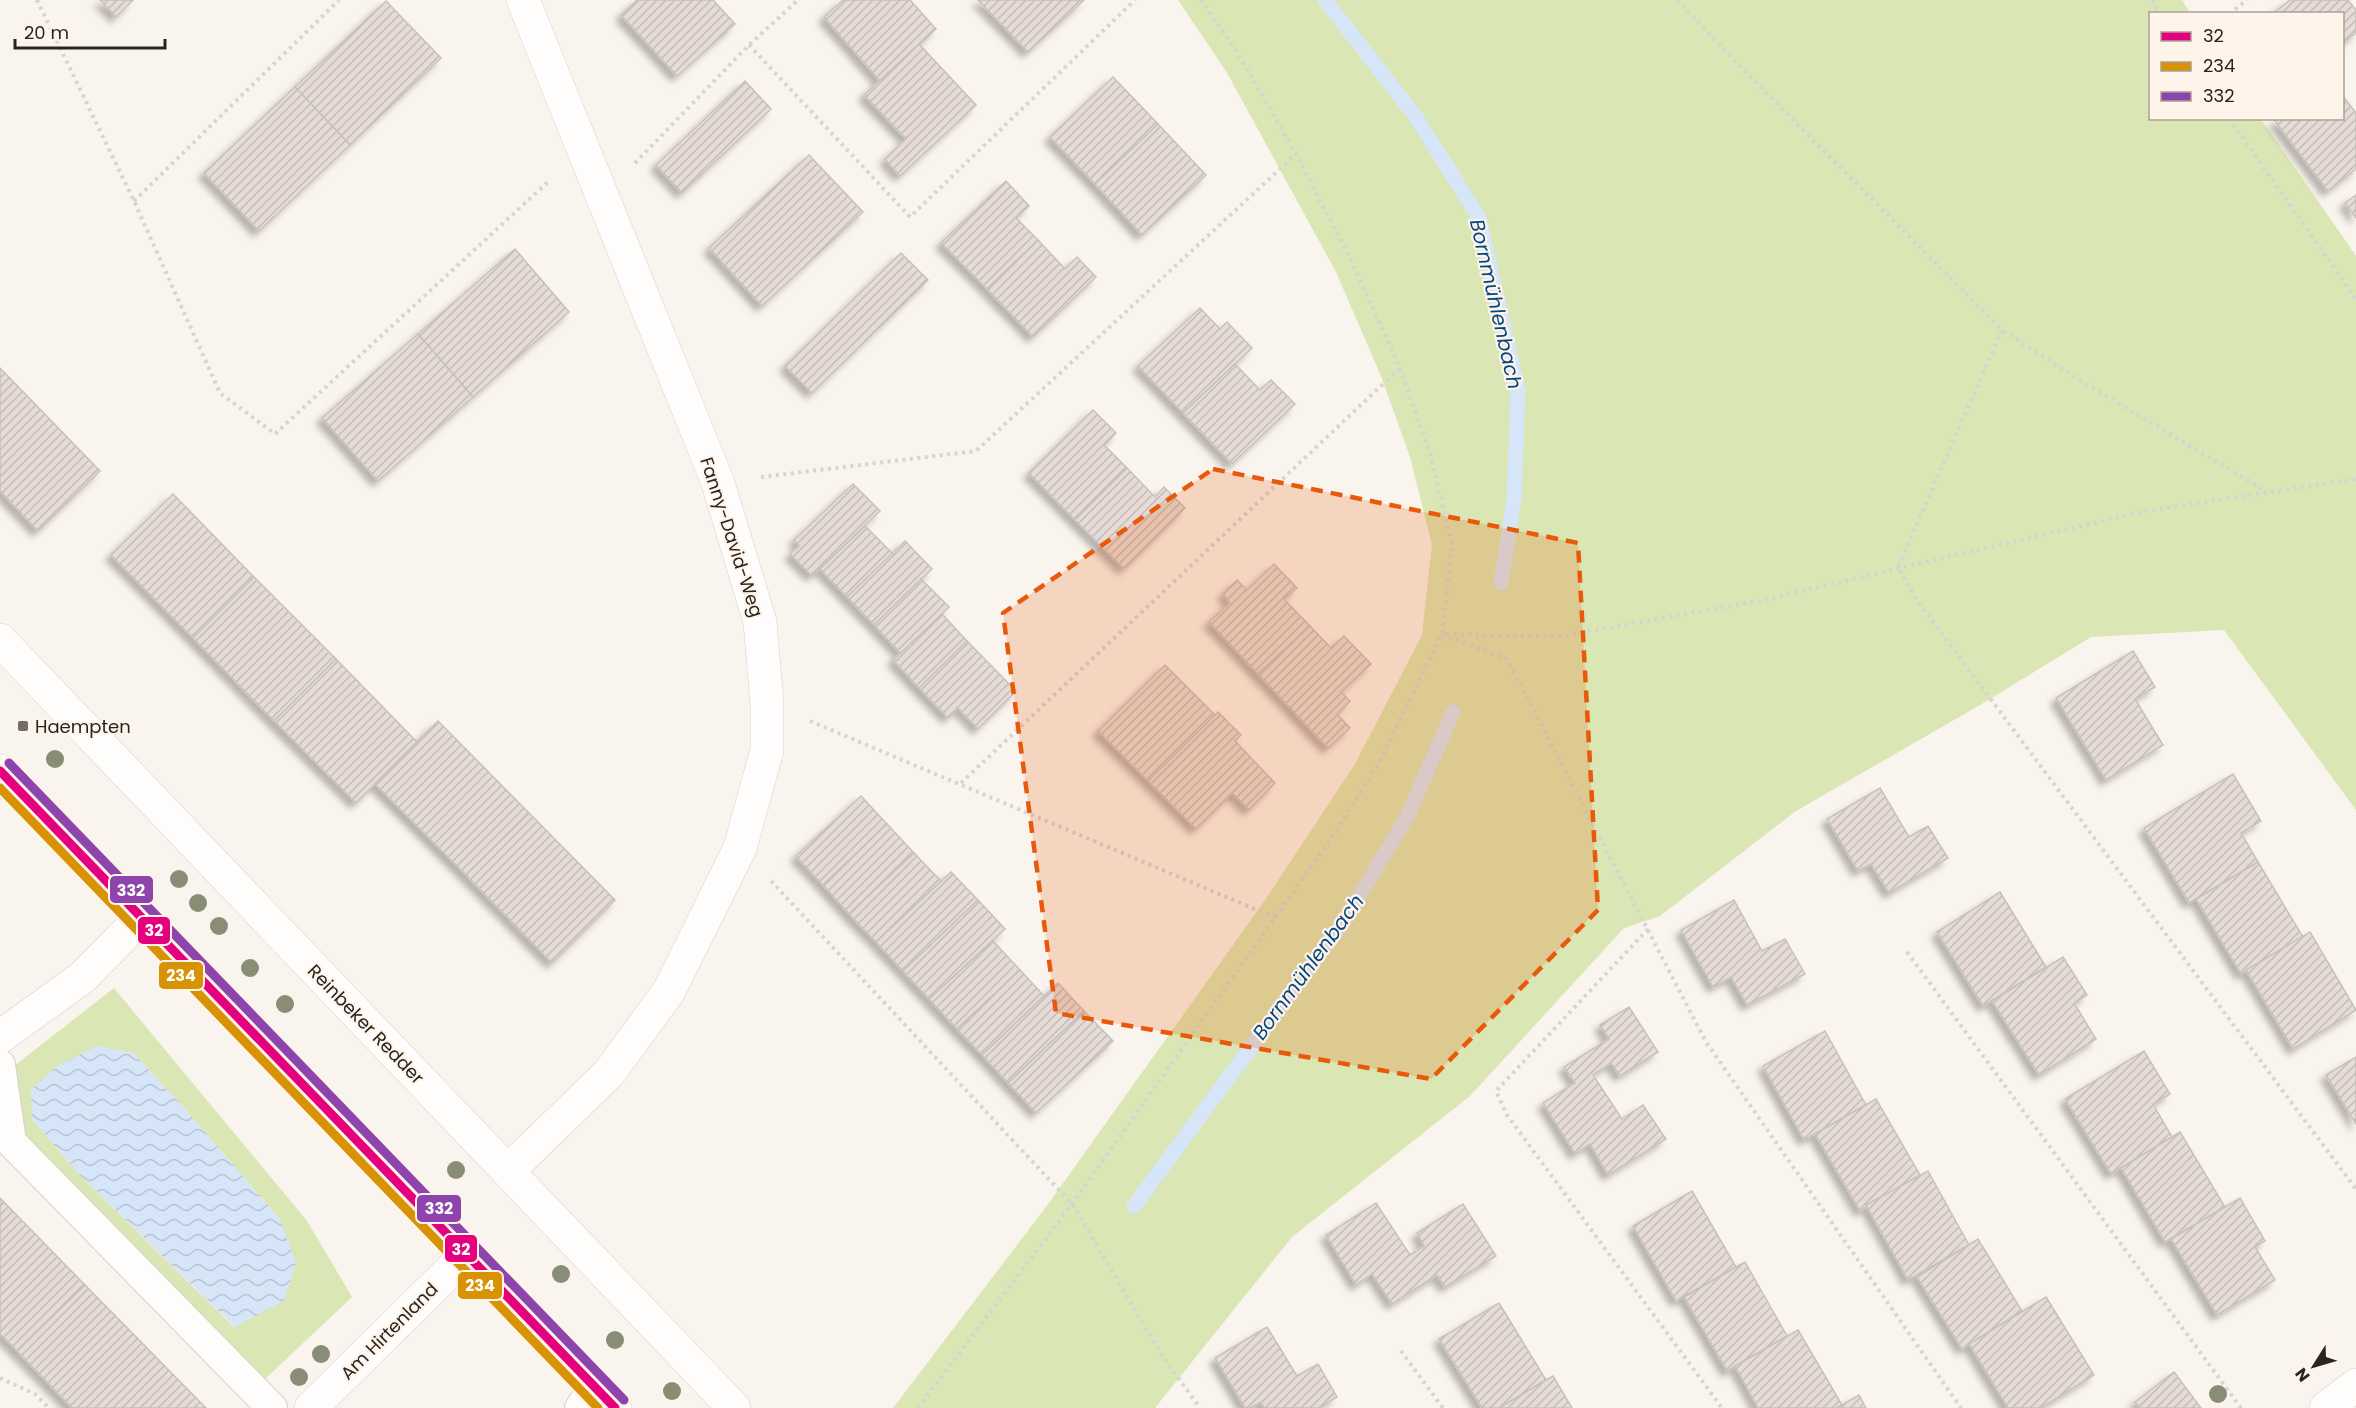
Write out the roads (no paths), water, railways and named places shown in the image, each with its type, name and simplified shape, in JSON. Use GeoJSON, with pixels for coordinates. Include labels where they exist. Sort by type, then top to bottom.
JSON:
{"type":"FeatureCollection","features":[{"type":"Feature","properties":{"kind":"street","name":"Fanny-David-Weg"},"geometry":{"type":"LineString","coordinates":[[508,1171],[609,1073],[669,991],[740,848],[767,750],[767,704],[760,622],[718,483],[523,0]]}},
{"type":"Feature","properties":{"kind":"street","name":"Reinbeker Redder"},"geometry":{"type":"LineString","coordinates":[[0,640],[734,1408]]}},
{"type":"Feature","properties":{"kind":"street"},"geometry":{"type":"LineString","coordinates":[[0,771],[467,1254],[596,1401]]}},
{"type":"Feature","properties":{"kind":"street"},"geometry":{"type":"LineString","coordinates":[[0,1037],[83,977],[142,917]]}},
{"type":"Feature","properties":{"kind":"street","name":"Am Hirtenland"},"geometry":{"type":"LineString","coordinates":[[311,1408],[467,1254]]}},
{"type":"Feature","properties":{"kind":"street"},"geometry":{"type":"LineString","coordinates":[[2326,1408],[2356,1385]]}},
{"type":"Feature","properties":{"kind":"lane"},"geometry":{"type":"LineString","coordinates":[[0,1065],[11,1142],[272,1408]]}},
{"type":"Feature","properties":{"kind":"water"},"geometry":{"type":"Polygon","coordinates":[[[97,1046],[133,1053],[280,1219],[296,1263],[284,1301],[235,1327],[79,1174],[32,1119],[31,1090],[56,1067],[97,1046]]]}},
{"type":"Feature","properties":{"kind":"waterway","name":"Bornmühlenbach"},"geometry":{"type":"LineString","coordinates":[[1325,0],[1416,117],[1479,218],[1518,390],[1514,500],[1501,583]]}},
{"type":"Feature","properties":{"kind":"waterway","name":"Bornmühlenbach"},"geometry":{"type":"LineString","coordinates":[[1134,1206],[1346,918],[1408,815],[1453,712]]}},
{"type":"Feature","properties":{"kind":"place","name":"Haempten"},"geometry":{"type":"Point","coordinates":[23,726]}}]}
